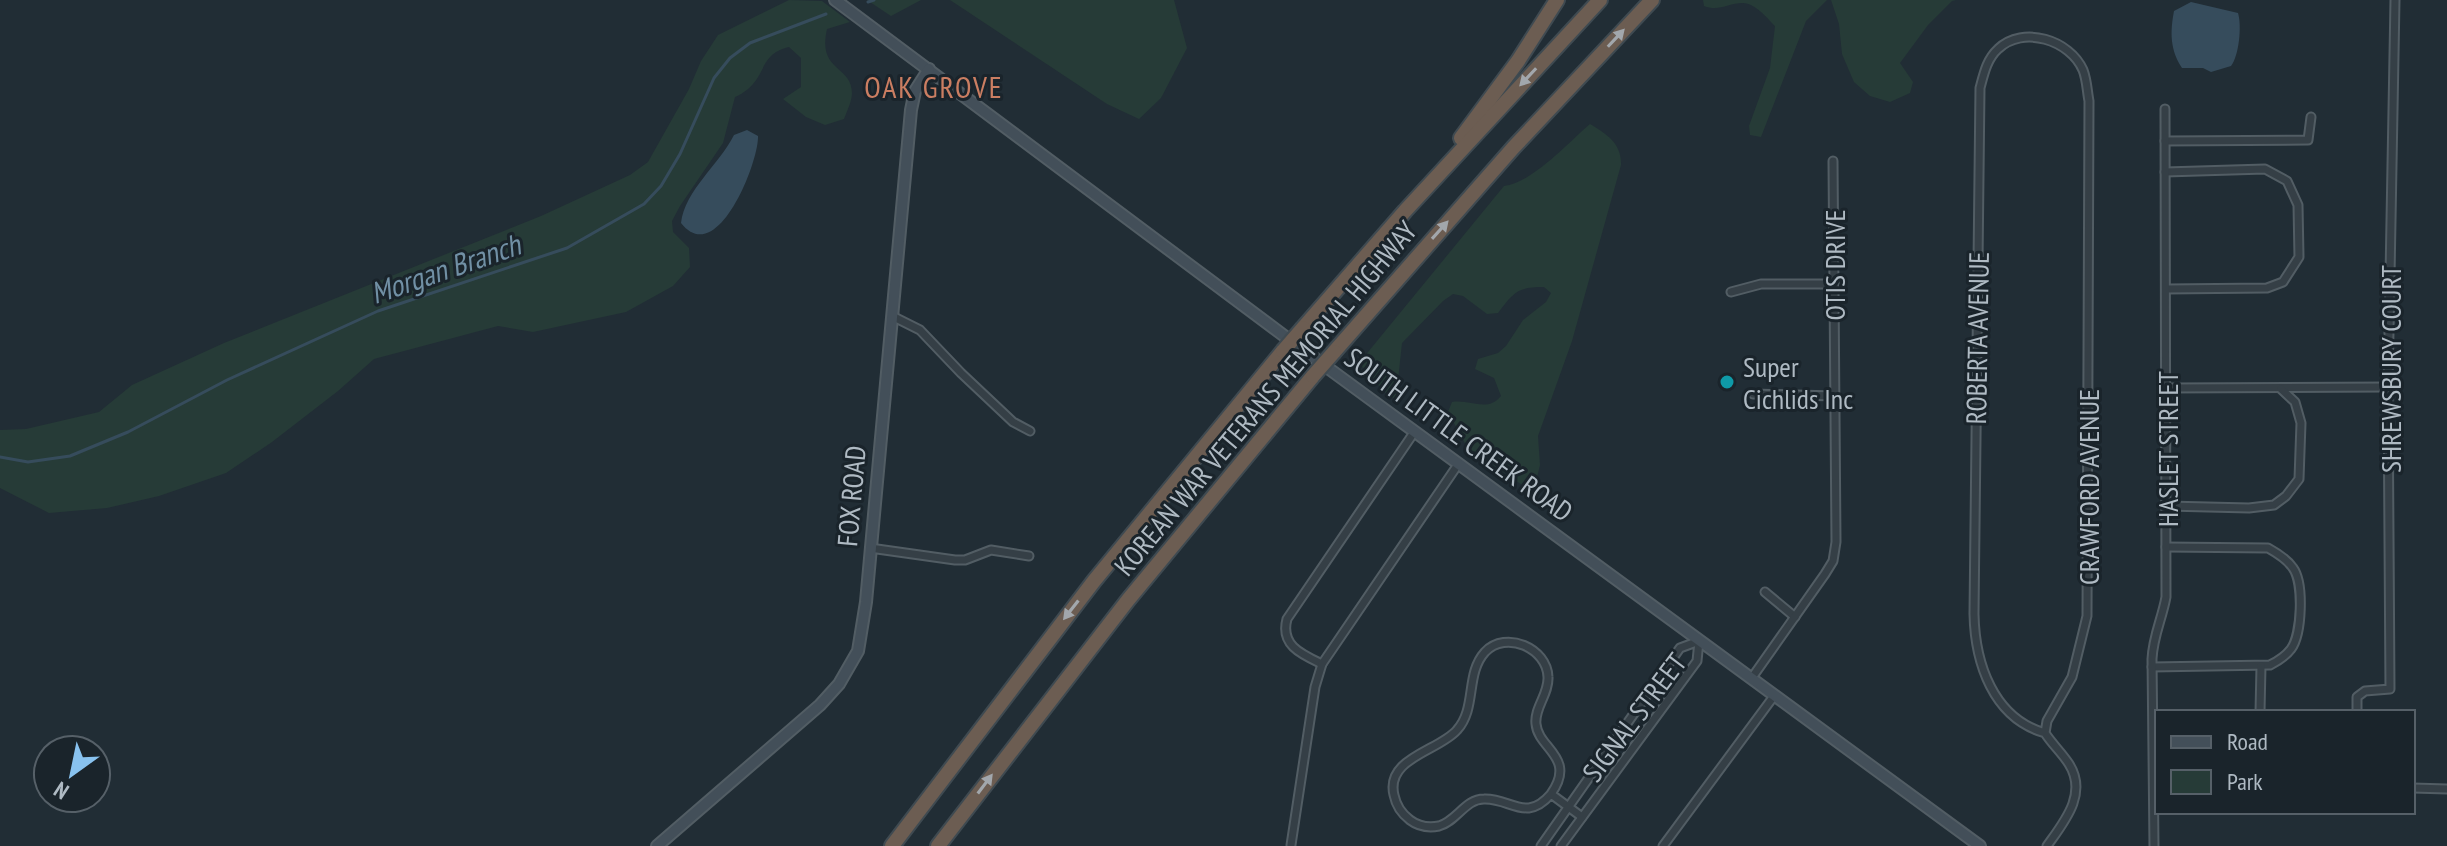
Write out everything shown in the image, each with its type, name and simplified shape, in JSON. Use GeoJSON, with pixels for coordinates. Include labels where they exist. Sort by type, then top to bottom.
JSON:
{"type":"FeatureCollection","features":[{"type":"Feature","properties":{"kind":"highway"},"geometry":{"type":"LineString","coordinates":[[1405,211],[1505,80],[1557,0]]}},
{"type":"Feature","properties":{"kind":"highway","name":"KOREAN WAR VETERANS MEMORIAL HIGHWAY"},"geometry":{"type":"LineString","coordinates":[[892,846],[1094,581],[1283,351],[1405,211],[1600,0]]}},
{"type":"Feature","properties":{"kind":"highway","name":"KOREAN WAR VETERANS MEMORIAL HIGHWAY"},"geometry":{"type":"LineString","coordinates":[[938,846],[1119,611],[1313,376],[1513,148],[1652,0]]}},
{"type":"Feature","properties":{"kind":"street","name":"SOUTH LITTLE CREEK ROAD"},"geometry":{"type":"LineString","coordinates":[[835,0],[1276,330],[1980,846]]}},
{"type":"Feature","properties":{"kind":"street","name":"SHREWSBURY COURT"},"geometry":{"type":"LineString","coordinates":[[2357,710],[2357,697],[2365,691],[2390,689],[2388,387],[2395,0]]}},
{"type":"Feature","properties":{"kind":"street","name":"ROBERTA AVENUE"},"geometry":{"type":"LineString","coordinates":[[2045,733],[2021,723],[1994,693],[1978,660],[1975,636],[1980,88],[1987,64],[2000,47],[2015,40],[2039,36],[2061,45],[2081,67],[2089,101]]}},
{"type":"Feature","properties":{"kind":"street","name":"FOX ROAD"},"geometry":{"type":"LineString","coordinates":[[657,846],[820,705],[847,674],[861,638],[911,110],[915,91],[929,69]]}},
{"type":"Feature","properties":{"kind":"street","name":"CRAWFORD AVENUE"},"geometry":{"type":"LineString","coordinates":[[2045,733],[2047,721],[2072,677],[2087,616],[2089,101]]}},
{"type":"Feature","properties":{"kind":"street","name":"HASLET STREET"},"geometry":{"type":"LineString","coordinates":[[2154,846],[2153,637],[2162,618],[2166,597],[2165,109]]}},
{"type":"Feature","properties":{"kind":"street"},"geometry":{"type":"LineString","coordinates":[[2165,141],[2308,140],[2311,117]]}},
{"type":"Feature","properties":{"kind":"street","name":"OTIS DRIVE"},"geometry":{"type":"LineString","coordinates":[[1751,679],[1825,574],[1835,551],[1833,161]]}},
{"type":"Feature","properties":{"kind":"street"},"geometry":{"type":"LineString","coordinates":[[2165,172],[2265,169],[2287,181],[2293,191],[2298,205],[2299,231],[2299,257],[2283,282],[2267,288],[2166,289]]}},
{"type":"Feature","properties":{"kind":"street"},"geometry":{"type":"LineString","coordinates":[[1731,292],[1761,284],[1834,284]]}},
{"type":"Feature","properties":{"kind":"street"},"geometry":{"type":"LineString","coordinates":[[892,316],[920,330],[1013,422],[1030,431]]}},
{"type":"Feature","properties":{"kind":"street"},"geometry":{"type":"LineString","coordinates":[[2167,388],[2388,387]]}},
{"type":"Feature","properties":{"kind":"street"},"geometry":{"type":"LineString","coordinates":[[2167,506],[2249,508],[2274,505],[2286,496],[2299,479],[2301,423],[2295,402],[2281,389]]}},
{"type":"Feature","properties":{"kind":"street"},"geometry":{"type":"LineString","coordinates":[[1753,394],[1835,396]]}},
{"type":"Feature","properties":{"kind":"street"},"geometry":{"type":"LineString","coordinates":[[1322,664],[1295,650],[1285,633],[1287,619],[1415,431]]}},
{"type":"Feature","properties":{"kind":"street"},"geometry":{"type":"LineString","coordinates":[[1291,845],[1315,687],[1322,664],[1459,463]]}},
{"type":"Feature","properties":{"kind":"street"},"geometry":{"type":"LineString","coordinates":[[2152,667],[2261,666],[2281,659],[2292,647],[2299,627],[2299,586],[2295,569],[2268,548],[2166,547]]}},
{"type":"Feature","properties":{"kind":"street"},"geometry":{"type":"LineString","coordinates":[[870,548],[955,560],[965,560],[991,550],[1029,556]]}},
{"type":"Feature","properties":{"kind":"street"},"geometry":{"type":"LineString","coordinates":[[1765,592],[1795,617]]}},
{"type":"Feature","properties":{"kind":"street","name":"SIGNAL STREET"},"geometry":{"type":"LineString","coordinates":[[1541,846],[1680,648],[1699,641],[1697,661],[1561,846]]}},
{"type":"Feature","properties":{"kind":"street"},"geometry":{"type":"LineString","coordinates":[[1498,644],[1524,645],[1539,655],[1547,669],[1547,690],[1538,711],[1536,726],[1558,759],[1557,783],[1551,794],[1541,803],[1527,808],[1479,799],[1468,804],[1448,822],[1433,827],[1411,821],[1400,810],[1394,796],[1394,782],[1402,768],[1413,757],[1449,738],[1461,725],[1469,710],[1473,678],[1479,661],[1484,653],[1498,644]]}},
{"type":"Feature","properties":{"kind":"street"},"geometry":{"type":"LineString","coordinates":[[2260,710],[2261,666]]}},
{"type":"Feature","properties":{"kind":"street"},"geometry":{"type":"LineString","coordinates":[[1663,846],[1774,696]]}},
{"type":"Feature","properties":{"kind":"street"},"geometry":{"type":"LineString","coordinates":[[2045,733],[2071,768],[2076,793],[2070,813],[2047,846]]}},
{"type":"Feature","properties":{"kind":"street"},"geometry":{"type":"LineString","coordinates":[[2415,788],[2447,788]]}},
{"type":"Feature","properties":{"kind":"street"},"geometry":{"type":"LineString","coordinates":[[1551,794],[1582,817]]}},
{"type":"Feature","properties":{"kind":"green space"},"geometry":{"type":"Polygon","coordinates":[[[789,0],[822,1],[850,22],[827,29],[825,43],[831,61],[851,84],[852,96],[844,119],[825,125],[806,117],[783,99],[801,87],[801,58],[789,47],[771,56],[753,84],[735,97],[723,143],[672,221],[673,232],[689,248],[690,267],[673,286],[626,312],[533,332],[498,326],[374,359],[272,442],[226,473],[159,496],[107,508],[49,513],[0,488],[0,430],[26,429],[99,412],[132,385],[224,343],[541,216],[630,175],[648,162],[718,35],[789,0]]]}},
{"type":"Feature","properties":{"kind":"green space"},"geometry":{"type":"Polygon","coordinates":[[[867,0],[921,0],[891,16],[867,0]]]}},
{"type":"Feature","properties":{"kind":"green space"},"geometry":{"type":"Polygon","coordinates":[[[950,0],[1174,0],[1187,48],[1161,98],[1139,119],[1107,104],[950,0]]]}},
{"type":"Feature","properties":{"kind":"green space"},"geometry":{"type":"Polygon","coordinates":[[[1703,0],[1827,0],[1806,21],[1761,137],[1750,135],[1749,126],[1770,68],[1775,26],[1752,5],[1738,3],[1714,8],[1704,6],[1703,0]]]}},
{"type":"Feature","properties":{"kind":"green space"},"geometry":{"type":"Polygon","coordinates":[[[1831,0],[1956,0],[1928,25],[1900,63],[1913,82],[1910,93],[1890,102],[1870,96],[1854,82],[1842,54],[1839,24],[1831,0]]]}},
{"type":"Feature","properties":{"kind":"green space"},"geometry":{"type":"Polygon","coordinates":[[[1590,124],[1616,145],[1621,165],[1572,341],[1538,436],[1540,465],[1535,486],[1525,487],[1467,447],[1448,412],[1452,402],[1484,405],[1501,396],[1494,378],[1475,369],[1478,359],[1498,353],[1506,346],[1523,320],[1546,302],[1551,293],[1544,287],[1517,292],[1498,313],[1487,314],[1463,296],[1453,294],[1443,301],[1402,343],[1396,399],[1387,395],[1359,363],[1504,186],[1538,170],[1590,124]]]}},
{"type":"Feature","properties":{"kind":"water"},"geometry":{"type":"Polygon","coordinates":[[[2191,2],[2238,13],[2239,41],[2231,66],[2211,72],[2203,68],[2182,68],[2173,48],[2174,11],[2191,2]]]}},
{"type":"Feature","properties":{"kind":"water"},"geometry":{"type":"Polygon","coordinates":[[[747,130],[758,136],[744,187],[721,223],[708,232],[695,234],[681,223],[689,200],[734,135],[747,130]]]}},
{"type":"Feature","properties":{"kind":"waterway","name":"Morgan Branch"},"geometry":{"type":"LineString","coordinates":[[868,2],[874,0]]}},
{"type":"Feature","properties":{"kind":"waterway","name":"Morgan Branch"},"geometry":{"type":"LineString","coordinates":[[0,457],[28,462],[70,456],[128,432],[227,380],[378,311],[567,248],[644,204],[661,186],[680,154],[714,78],[730,58],[750,43],[826,14]]}},
{"type":"Feature","properties":{"kind":"place","name":"Super Cichlids Inc"},"geometry":{"type":"Point","coordinates":[1727,382]}},
{"type":"Feature","properties":{"kind":"district","name":"OAK GROVE"},"geometry":{"type":"Point","coordinates":[934,86]}}]}
